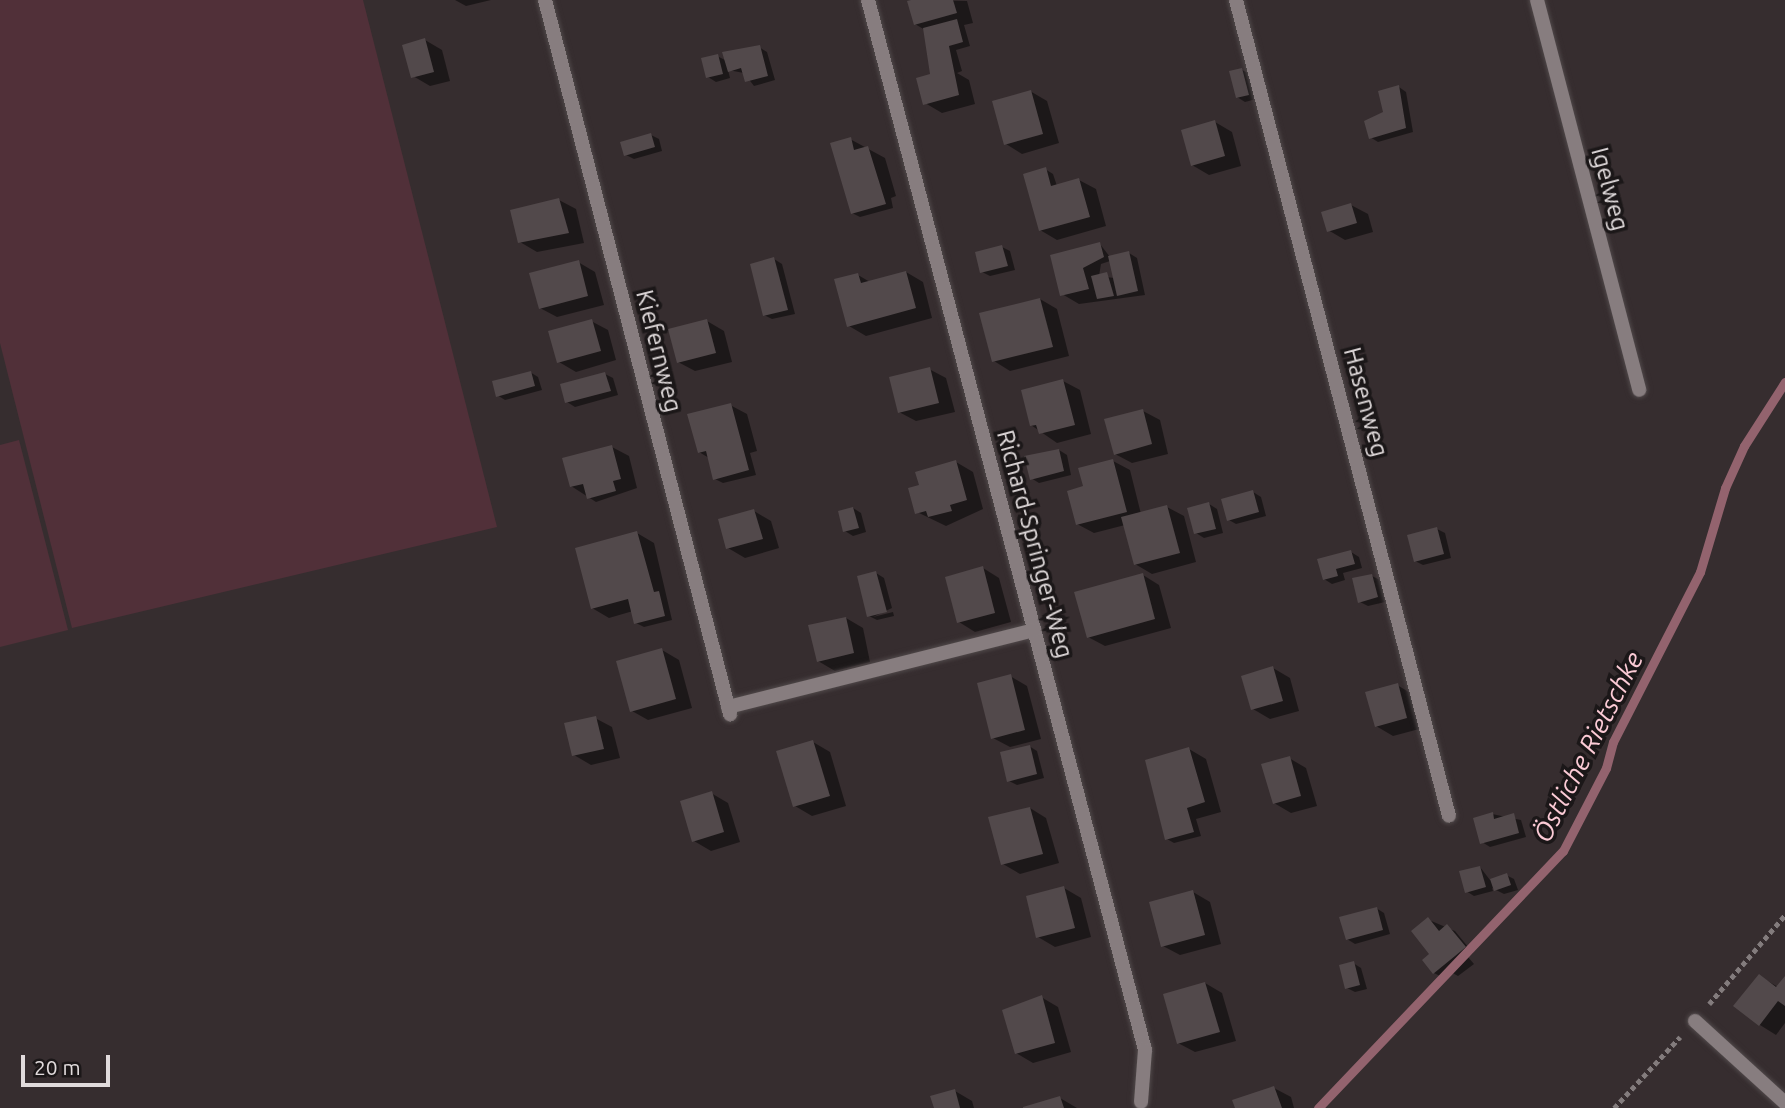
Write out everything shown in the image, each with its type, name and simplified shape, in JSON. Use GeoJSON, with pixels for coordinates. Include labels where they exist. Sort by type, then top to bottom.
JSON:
{"type":"FeatureCollection","features":[{"type":"Feature","properties":{"kind":"street","name":"Kiefernweg"},"geometry":{"type":"LineString","coordinates":[[545,0],[729,710],[1034,630]]}},
{"type":"Feature","properties":{"kind":"street","name":"Richard-Springer-Weg"},"geometry":{"type":"LineString","coordinates":[[868,0],[1145,1050],[1141,1102]]}},
{"type":"Feature","properties":{"kind":"street","name":"Hasenweg"},"geometry":{"type":"LineString","coordinates":[[1236,0],[1449,816]]}},
{"type":"Feature","properties":{"kind":"street","name":"Igelweg"},"geometry":{"type":"LineString","coordinates":[[1538,0],[1639,390]]}},
{"type":"Feature","properties":{"kind":"street"},"geometry":{"type":"LineString","coordinates":[[1695,1021],[1785,1103]]}},
{"type":"Feature","properties":{"kind":"path"},"geometry":{"type":"LineString","coordinates":[[1614,1108],[1695,1021],[1785,915]]}},
{"type":"Feature","properties":{"kind":"shaded area"},"geometry":{"type":"Polygon","coordinates":[[[0,0],[363,0],[497,527],[72,628],[0,343],[0,0]]]}},
{"type":"Feature","properties":{"kind":"shaded area"},"geometry":{"type":"Polygon","coordinates":[[[19,440],[68,630],[0,647],[0,445],[19,440]]]}},
{"type":"Feature","properties":{"kind":"building"},"geometry":{"type":"Polygon","coordinates":[[[953,0],[957,13],[914,25],[907,1],[953,0]]]}},
{"type":"Feature","properties":{"kind":"building"},"geometry":{"type":"Polygon","coordinates":[[[957,19],[963,42],[949,46],[959,95],[923,105],[916,78],[930,74],[923,28],[957,19]]]}},
{"type":"Feature","properties":{"kind":"building"},"geometry":{"type":"Polygon","coordinates":[[[425,38],[434,72],[411,78],[402,45],[425,38]]]}},
{"type":"Feature","properties":{"kind":"building"},"geometry":{"type":"Polygon","coordinates":[[[760,45],[768,76],[745,82],[741,68],[728,72],[722,52],[760,45]]]}},
{"type":"Feature","properties":{"kind":"building"},"geometry":{"type":"Polygon","coordinates":[[[718,54],[723,74],[706,78],[701,58],[718,54]]]}},
{"type":"Feature","properties":{"kind":"building"},"geometry":{"type":"Polygon","coordinates":[[[1242,68],[1249,95],[1236,98],[1229,71],[1242,68]]]}},
{"type":"Feature","properties":{"kind":"building"},"geometry":{"type":"Polygon","coordinates":[[[1399,85],[1406,128],[1369,139],[1364,121],[1383,112],[1378,91],[1399,85]]]}},
{"type":"Feature","properties":{"kind":"building"},"geometry":{"type":"Polygon","coordinates":[[[1031,90],[1043,134],[1004,145],[992,101],[1031,90]]]}},
{"type":"Feature","properties":{"kind":"building"},"geometry":{"type":"Polygon","coordinates":[[[1215,120],[1225,156],[1191,166],[1181,130],[1215,120]]]}},
{"type":"Feature","properties":{"kind":"building"},"geometry":{"type":"Polygon","coordinates":[[[651,133],[655,147],[624,156],[620,142],[651,133]]]}},
{"type":"Feature","properties":{"kind":"building"},"geometry":{"type":"Polygon","coordinates":[[[851,137],[854,150],[868,146],[886,204],[851,214],[830,143],[851,137]]]}},
{"type":"Feature","properties":{"kind":"building"},"geometry":{"type":"Polygon","coordinates":[[[1046,167],[1051,186],[1079,178],[1090,217],[1039,231],[1023,174],[1046,167]]]}},
{"type":"Feature","properties":{"kind":"building"},"geometry":{"type":"Polygon","coordinates":[[[559,198],[569,233],[518,243],[510,210],[559,198]]]}},
{"type":"Feature","properties":{"kind":"building"},"geometry":{"type":"Polygon","coordinates":[[[1351,203],[1357,223],[1327,232],[1321,212],[1351,203]]]}},
{"type":"Feature","properties":{"kind":"building"},"geometry":{"type":"Polygon","coordinates":[[[1100,242],[1104,257],[1083,268],[1089,289],[1060,296],[1050,255],[1100,242]]]}},
{"type":"Feature","properties":{"kind":"building"},"geometry":{"type":"Polygon","coordinates":[[[1002,245],[1008,266],[980,273],[975,252],[1002,245]]]}},
{"type":"Feature","properties":{"kind":"building"},"geometry":{"type":"Polygon","coordinates":[[[1129,251],[1138,291],[1117,296],[1108,256],[1129,251]]]}},
{"type":"Feature","properties":{"kind":"building"},"geometry":{"type":"Polygon","coordinates":[[[774,257],[788,310],[763,316],[750,264],[774,257]]]}},
{"type":"Feature","properties":{"kind":"building"},"geometry":{"type":"Polygon","coordinates":[[[579,260],[588,296],[539,309],[529,273],[579,260]]]}},
{"type":"Feature","properties":{"kind":"building"},"geometry":{"type":"Polygon","coordinates":[[[906,271],[916,308],[847,327],[834,279],[858,273],[861,283],[906,271]]]}},
{"type":"Feature","properties":{"kind":"building"},"geometry":{"type":"Polygon","coordinates":[[[1107,272],[1114,296],[1097,299],[1091,276],[1107,272]]]}},
{"type":"Feature","properties":{"kind":"building"},"geometry":{"type":"Polygon","coordinates":[[[1040,298],[1053,347],[992,362],[979,313],[1040,298]]]}},
{"type":"Feature","properties":{"kind":"building"},"geometry":{"type":"Polygon","coordinates":[[[592,319],[601,351],[557,363],[548,331],[592,319]]]}},
{"type":"Feature","properties":{"kind":"building"},"geometry":{"type":"Polygon","coordinates":[[[707,319],[716,353],[677,363],[668,329],[707,319]]]}},
{"type":"Feature","properties":{"kind":"building"},"geometry":{"type":"Polygon","coordinates":[[[930,367],[939,403],[898,413],[889,377],[930,367]]]}},
{"type":"Feature","properties":{"kind":"building"},"geometry":{"type":"Polygon","coordinates":[[[531,371],[535,386],[496,397],[492,381],[531,371]]]}},
{"type":"Feature","properties":{"kind":"building"},"geometry":{"type":"Polygon","coordinates":[[[605,372],[611,391],[565,403],[560,384],[605,372]]]}},
{"type":"Feature","properties":{"kind":"building"},"geometry":{"type":"Polygon","coordinates":[[[1063,379],[1075,425],[1039,434],[1036,425],[1030,426],[1021,390],[1063,379]]]}},
{"type":"Feature","properties":{"kind":"building"},"geometry":{"type":"Polygon","coordinates":[[[731,403],[749,470],[713,480],[706,451],[698,453],[687,414],[731,403]]]}},
{"type":"Feature","properties":{"kind":"building"},"geometry":{"type":"Polygon","coordinates":[[[1143,409],[1152,444],[1114,455],[1104,419],[1143,409]]]}},
{"type":"Feature","properties":{"kind":"building"},"geometry":{"type":"Polygon","coordinates":[[[612,445],[621,479],[613,481],[616,491],[587,499],[583,484],[570,487],[562,458],[612,445]]]}},
{"type":"Feature","properties":{"kind":"building"},"geometry":{"type":"Polygon","coordinates":[[[1059,449],[1064,471],[1030,480],[1024,456],[1059,449]]]}},
{"type":"Feature","properties":{"kind":"building"},"geometry":{"type":"Polygon","coordinates":[[[1113,459],[1127,512],[1076,525],[1067,491],[1083,486],[1078,468],[1113,459]]]}},
{"type":"Feature","properties":{"kind":"building"},"geometry":{"type":"Polygon","coordinates":[[[956,460],[967,500],[950,505],[952,511],[928,517],[926,511],[915,514],[908,488],[919,485],[915,472],[956,460]]]}},
{"type":"Feature","properties":{"kind":"building"},"geometry":{"type":"Polygon","coordinates":[[[1253,490],[1259,512],[1227,521],[1221,499],[1253,490]]]}},
{"type":"Feature","properties":{"kind":"building"},"geometry":{"type":"Polygon","coordinates":[[[1209,502],[1216,529],[1194,534],[1187,508],[1209,502]]]}},
{"type":"Feature","properties":{"kind":"building"},"geometry":{"type":"Polygon","coordinates":[[[1167,505],[1180,553],[1134,565],[1121,517],[1167,505]]]}},
{"type":"Feature","properties":{"kind":"building"},"geometry":{"type":"Polygon","coordinates":[[[853,507],[859,528],[843,532],[838,511],[853,507]]]}},
{"type":"Feature","properties":{"kind":"building"},"geometry":{"type":"Polygon","coordinates":[[[754,509],[763,539],[726,549],[718,519],[754,509]]]}},
{"type":"Feature","properties":{"kind":"building"},"geometry":{"type":"Polygon","coordinates":[[[1437,527],[1444,554],[1414,562],[1407,535],[1437,527]]]}},
{"type":"Feature","properties":{"kind":"building"},"geometry":{"type":"Polygon","coordinates":[[[637,531],[654,592],[659,591],[665,616],[634,624],[628,599],[591,609],[575,548],[637,531]]]}},
{"type":"Feature","properties":{"kind":"building"},"geometry":{"type":"Polygon","coordinates":[[[1351,550],[1355,564],[1336,569],[1338,576],[1323,580],[1317,559],[1351,550]]]}},
{"type":"Feature","properties":{"kind":"building"},"geometry":{"type":"Polygon","coordinates":[[[983,566],[995,613],[957,623],[945,577],[983,566]]]}},
{"type":"Feature","properties":{"kind":"building"},"geometry":{"type":"Polygon","coordinates":[[[876,571],[887,612],[867,617],[857,576],[876,571]]]}},
{"type":"Feature","properties":{"kind":"building"},"geometry":{"type":"Polygon","coordinates":[[[1143,573],[1155,619],[1087,638],[1074,592],[1143,573]]]}},
{"type":"Feature","properties":{"kind":"building"},"geometry":{"type":"Polygon","coordinates":[[[1372,574],[1378,597],[1358,603],[1352,578],[1372,574]]]}},
{"type":"Feature","properties":{"kind":"building"},"geometry":{"type":"Polygon","coordinates":[[[846,617],[854,653],[817,662],[808,625],[846,617]]]}},
{"type":"Feature","properties":{"kind":"building"},"geometry":{"type":"Polygon","coordinates":[[[662,648],[676,699],[630,712],[616,661],[662,648]]]}},
{"type":"Feature","properties":{"kind":"building"},"geometry":{"type":"Polygon","coordinates":[[[1273,666],[1283,701],[1251,710],[1241,676],[1273,666]]]}},
{"type":"Feature","properties":{"kind":"building"},"geometry":{"type":"Polygon","coordinates":[[[1011,674],[1025,730],[991,739],[977,683],[1011,674]]]}},
{"type":"Feature","properties":{"kind":"building"},"geometry":{"type":"Polygon","coordinates":[[[1398,683],[1407,718],[1375,727],[1365,692],[1398,683]]]}},
{"type":"Feature","properties":{"kind":"building"},"geometry":{"type":"Polygon","coordinates":[[[596,716],[604,749],[572,756],[564,723],[596,716]]]}},
{"type":"Feature","properties":{"kind":"building"},"geometry":{"type":"Polygon","coordinates":[[[813,740],[830,796],[793,807],[776,751],[813,740]]]}},
{"type":"Feature","properties":{"kind":"building"},"geometry":{"type":"Polygon","coordinates":[[[1030,745],[1037,774],[1007,782],[1000,752],[1030,745]]]}},
{"type":"Feature","properties":{"kind":"building"},"geometry":{"type":"Polygon","coordinates":[[[1189,747],[1205,802],[1187,808],[1194,832],[1165,840],[1145,760],[1189,747]]]}},
{"type":"Feature","properties":{"kind":"building"},"geometry":{"type":"Polygon","coordinates":[[[1290,756],[1301,796],[1273,804],[1261,764],[1290,756]]]}},
{"type":"Feature","properties":{"kind":"building"},"geometry":{"type":"Polygon","coordinates":[[[712,791],[724,832],[692,842],[680,801],[712,791]]]}},
{"type":"Feature","properties":{"kind":"building"},"geometry":{"type":"Polygon","coordinates":[[[1030,807],[1043,854],[1001,865],[988,817],[1030,807]]]}},
{"type":"Feature","properties":{"kind":"building"},"geometry":{"type":"Polygon","coordinates":[[[1493,812],[1494,819],[1514,813],[1519,833],[1480,844],[1473,818],[1493,812]]]}},
{"type":"Feature","properties":{"kind":"building"},"geometry":{"type":"Polygon","coordinates":[[[1480,866],[1486,887],[1465,893],[1459,871],[1480,866]]]}},
{"type":"Feature","properties":{"kind":"building"},"geometry":{"type":"Polygon","coordinates":[[[1507,873],[1511,885],[1494,891],[1490,879],[1507,873]]]}},
{"type":"Feature","properties":{"kind":"building"},"geometry":{"type":"Polygon","coordinates":[[[1064,886],[1075,928],[1036,938],[1026,896],[1064,886]]]}},
{"type":"Feature","properties":{"kind":"building"},"geometry":{"type":"Polygon","coordinates":[[[1193,890],[1205,935],[1161,947],[1149,902],[1193,890]]]}},
{"type":"Feature","properties":{"kind":"building"},"geometry":{"type":"Polygon","coordinates":[[[1377,907],[1383,930],[1346,940],[1339,917],[1377,907]]]}},
{"type":"Feature","properties":{"kind":"building"},"geometry":{"type":"Polygon","coordinates":[[[1428,917],[1439,931],[1447,924],[1466,947],[1433,974],[1422,960],[1429,954],[1411,931],[1428,917]]]}},
{"type":"Feature","properties":{"kind":"building"},"geometry":{"type":"Polygon","coordinates":[[[1354,961],[1360,985],[1345,989],[1339,965],[1354,961]]]}},
{"type":"Feature","properties":{"kind":"building"},"geometry":{"type":"Polygon","coordinates":[[[1759,974],[1776,987],[1785,976],[1785,1006],[1778,1001],[1759,1026],[1733,1006],[1759,974]]]}},
{"type":"Feature","properties":{"kind":"building"},"geometry":{"type":"Polygon","coordinates":[[[1205,982],[1220,1032],[1177,1044],[1163,994],[1205,982]]]}},
{"type":"Feature","properties":{"kind":"building"},"geometry":{"type":"Polygon","coordinates":[[[1042,995],[1055,1043],[1015,1054],[1002,1010],[1042,995]]]}},
{"type":"Feature","properties":{"kind":"building"},"geometry":{"type":"Polygon","coordinates":[[[1274,1086],[1282,1108],[1235,1108],[1232,1100],[1274,1086]]]}},
{"type":"Feature","properties":{"kind":"building"},"geometry":{"type":"Polygon","coordinates":[[[955,1089],[960,1108],[934,1108],[930,1096],[955,1089]]]}},
{"type":"Feature","properties":{"kind":"building"},"geometry":{"type":"Polygon","coordinates":[[[1060,1096],[1064,1108],[1023,1108],[1023,1107],[1060,1096]]]}},
{"type":"Feature","properties":{"kind":"waterway","name":"Östliche Rietschke"},"geometry":{"type":"LineString","coordinates":[[1318,1108],[1563,851],[1606,768],[1613,742],[1700,572],[1725,488],[1744,446],[1785,382]]}}]}
